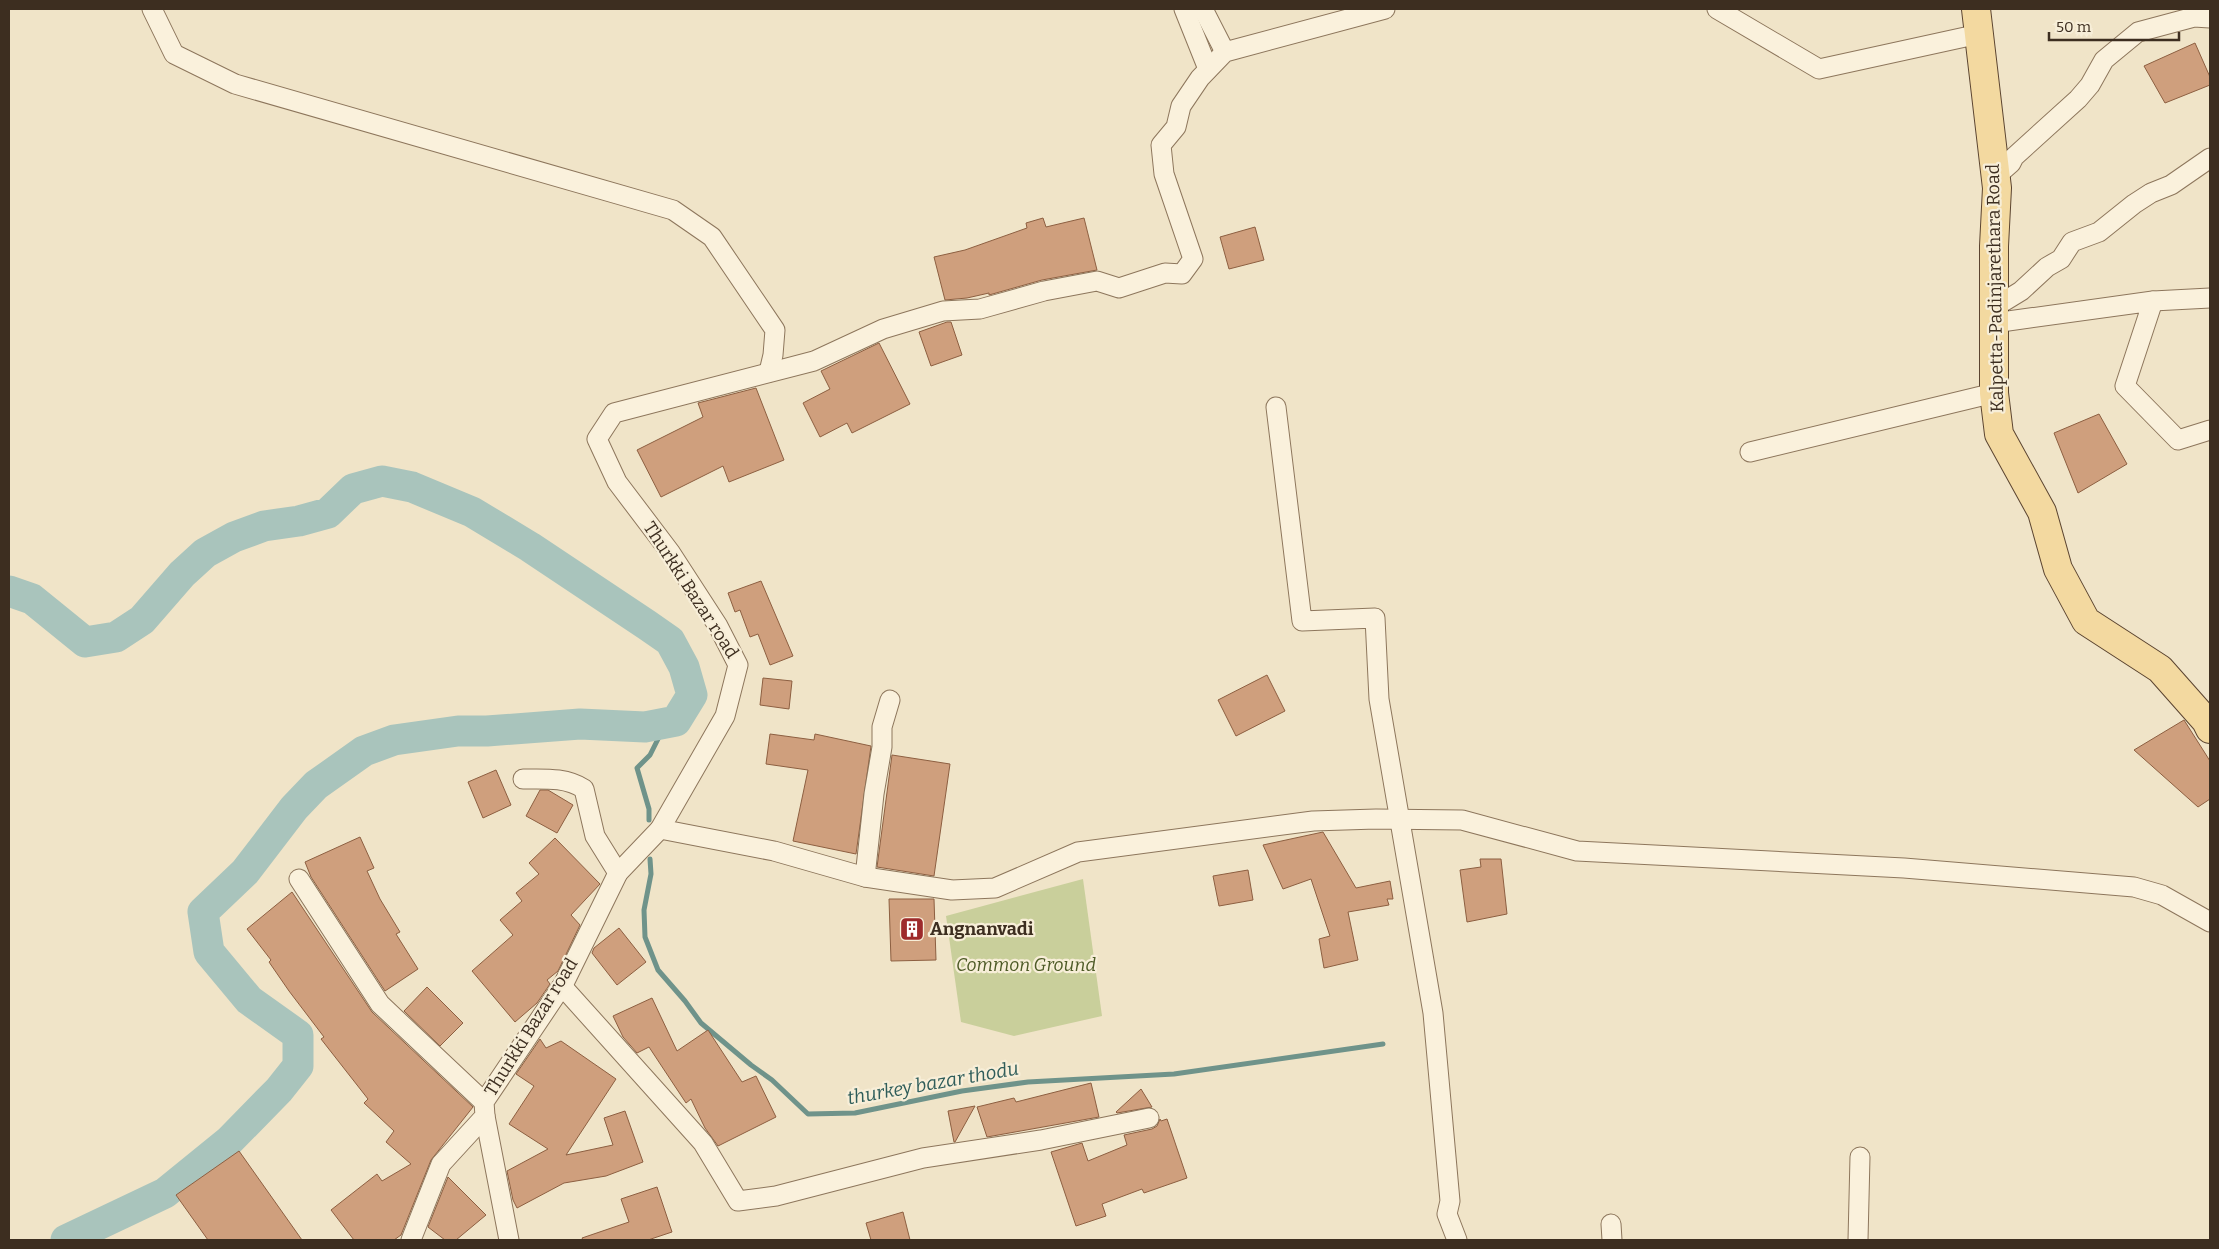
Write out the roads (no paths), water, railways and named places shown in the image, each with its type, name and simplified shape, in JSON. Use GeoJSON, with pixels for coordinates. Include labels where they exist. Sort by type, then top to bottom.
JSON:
{"type":"FeatureCollection","features":[{"type":"Feature","properties":{"kind":"main road","name":"Kalpetta-Padinjarethara Road"},"geometry":{"type":"LineString","coordinates":[[1977,21],[1995,177],[1994,394],[1999,434],[2042,512],[2058,569],[2086,621],[2160,669],[2206,721],[2210,730]]}},
{"type":"Feature","properties":{"kind":"street"},"geometry":{"type":"LineString","coordinates":[[152,9],[174,54],[235,84],[673,210],[712,237],[775,330],[773,355],[769,372],[814,361],[883,329],[943,311],[980,310],[1044,291],[1097,281],[1119,288],[1165,273],[1182,274],[1193,259],[1164,174],[1161,145],[1176,127],[1181,106],[1208,70],[1225,52],[1385,9]]}},
{"type":"Feature","properties":{"kind":"street"},"geometry":{"type":"LineString","coordinates":[[158,9],[162,30]]}},
{"type":"Feature","properties":{"kind":"street"},"geometry":{"type":"LineString","coordinates":[[1184,9],[1208,70]]}},
{"type":"Feature","properties":{"kind":"street"},"geometry":{"type":"LineString","coordinates":[[1202,9],[1225,52]]}},
{"type":"Feature","properties":{"kind":"street"},"geometry":{"type":"LineString","coordinates":[[1716,9],[1819,69],[1977,21]]}},
{"type":"Feature","properties":{"kind":"street"},"geometry":{"type":"LineString","coordinates":[[1995,177],[2011,163],[2014,156],[2078,99],[2090,85],[2104,60],[2138,32],[2194,17],[2210,18]]}},
{"type":"Feature","properties":{"kind":"street"},"geometry":{"type":"LineString","coordinates":[[1994,313],[2047,267],[2061,259],[2072,242],[2099,232],[2134,204],[2151,193],[2171,185],[2210,158]]}},
{"type":"Feature","properties":{"kind":"street"},"geometry":{"type":"LineString","coordinates":[[1994,313],[2210,298]]}},
{"type":"Feature","properties":{"kind":"street"},"geometry":{"type":"LineString","coordinates":[[2153,301],[2125,386],[2178,440],[2210,430]]}},
{"type":"Feature","properties":{"kind":"street","name":"Thurkki Bazar road"},"geometry":{"type":"LineString","coordinates":[[411,1240],[441,1164],[485,1109],[562,986],[618,873],[660,829],[725,716],[738,665],[718,626],[670,552],[617,482],[597,440],[614,413],[769,372]]}},
{"type":"Feature","properties":{"kind":"street"},"geometry":{"type":"LineString","coordinates":[[1750,452],[1994,394]]}},
{"type":"Feature","properties":{"kind":"street"},"geometry":{"type":"LineString","coordinates":[[1276,407],[1302,621],[1375,618],[1379,700],[1433,1013],[1450,1200],[1447,1214],[1456,1240]]}},
{"type":"Feature","properties":{"kind":"street"},"geometry":{"type":"LineString","coordinates":[[865,877],[874,794],[882,747],[882,727],[890,700]]}},
{"type":"Feature","properties":{"kind":"street"},"geometry":{"type":"LineString","coordinates":[[523,779],[555,778],[578,785],[584,789],[595,836],[618,873]]}},
{"type":"Feature","properties":{"kind":"street"},"geometry":{"type":"LineString","coordinates":[[660,829],[774,851],[865,877],[952,890],[995,888],[1078,852],[1313,821],[1462,820],[1577,851],[1904,868],[2134,887],[2162,895],[2210,922]]}},
{"type":"Feature","properties":{"kind":"street"},"geometry":{"type":"LineString","coordinates":[[299,879],[380,1004],[485,1109],[509,1240]]}},
{"type":"Feature","properties":{"kind":"street"},"geometry":{"type":"LineString","coordinates":[[562,986],[702,1143],[738,1201],[776,1196],[923,1158],[1041,1140],[1149,1118]]}},
{"type":"Feature","properties":{"kind":"street"},"geometry":{"type":"LineString","coordinates":[[1858,1240],[1860,1157]]}},
{"type":"Feature","properties":{"kind":"waterway"},"geometry":{"type":"LineString","coordinates":[[9,591],[32,599],[85,642],[116,637],[142,620],[182,574],[205,553],[234,537],[264,526],[299,521],[328,513],[353,489],[382,481],[412,487],[472,512],[530,547],[647,625],[670,641],[684,667],[692,695],[676,721],[645,727],[580,724],[487,731],[458,731],[394,740],[364,751],[316,785],[294,808],[245,872],[203,912],[209,952],[249,1000],[298,1035],[298,1066],[279,1090],[229,1141],[165,1193],[66,1240]]}},
{"type":"Feature","properties":{"kind":"waterway","name":"thurkey bazar thodu"},"geometry":{"type":"LineString","coordinates":[[649,820],[649,809],[637,768],[650,755],[666,723]]}},
{"type":"Feature","properties":{"kind":"waterway","name":"thurkey bazar thodu"},"geometry":{"type":"LineString","coordinates":[[650,859],[651,874],[644,910],[645,937],[658,970],[701,1023],[772,1080],[808,1114],[855,1113],[962,1091],[1028,1082],[1174,1074],[1383,1044]]}},
{"type":"Feature","properties":{"kind":"place","name":"Angnanvadi"},"geometry":{"type":"Point","coordinates":[912,929]}},
{"type":"Feature","properties":{"kind":"park label","name":"Common Ground"},"geometry":{"type":"Point","coordinates":[1026,965]}}]}
